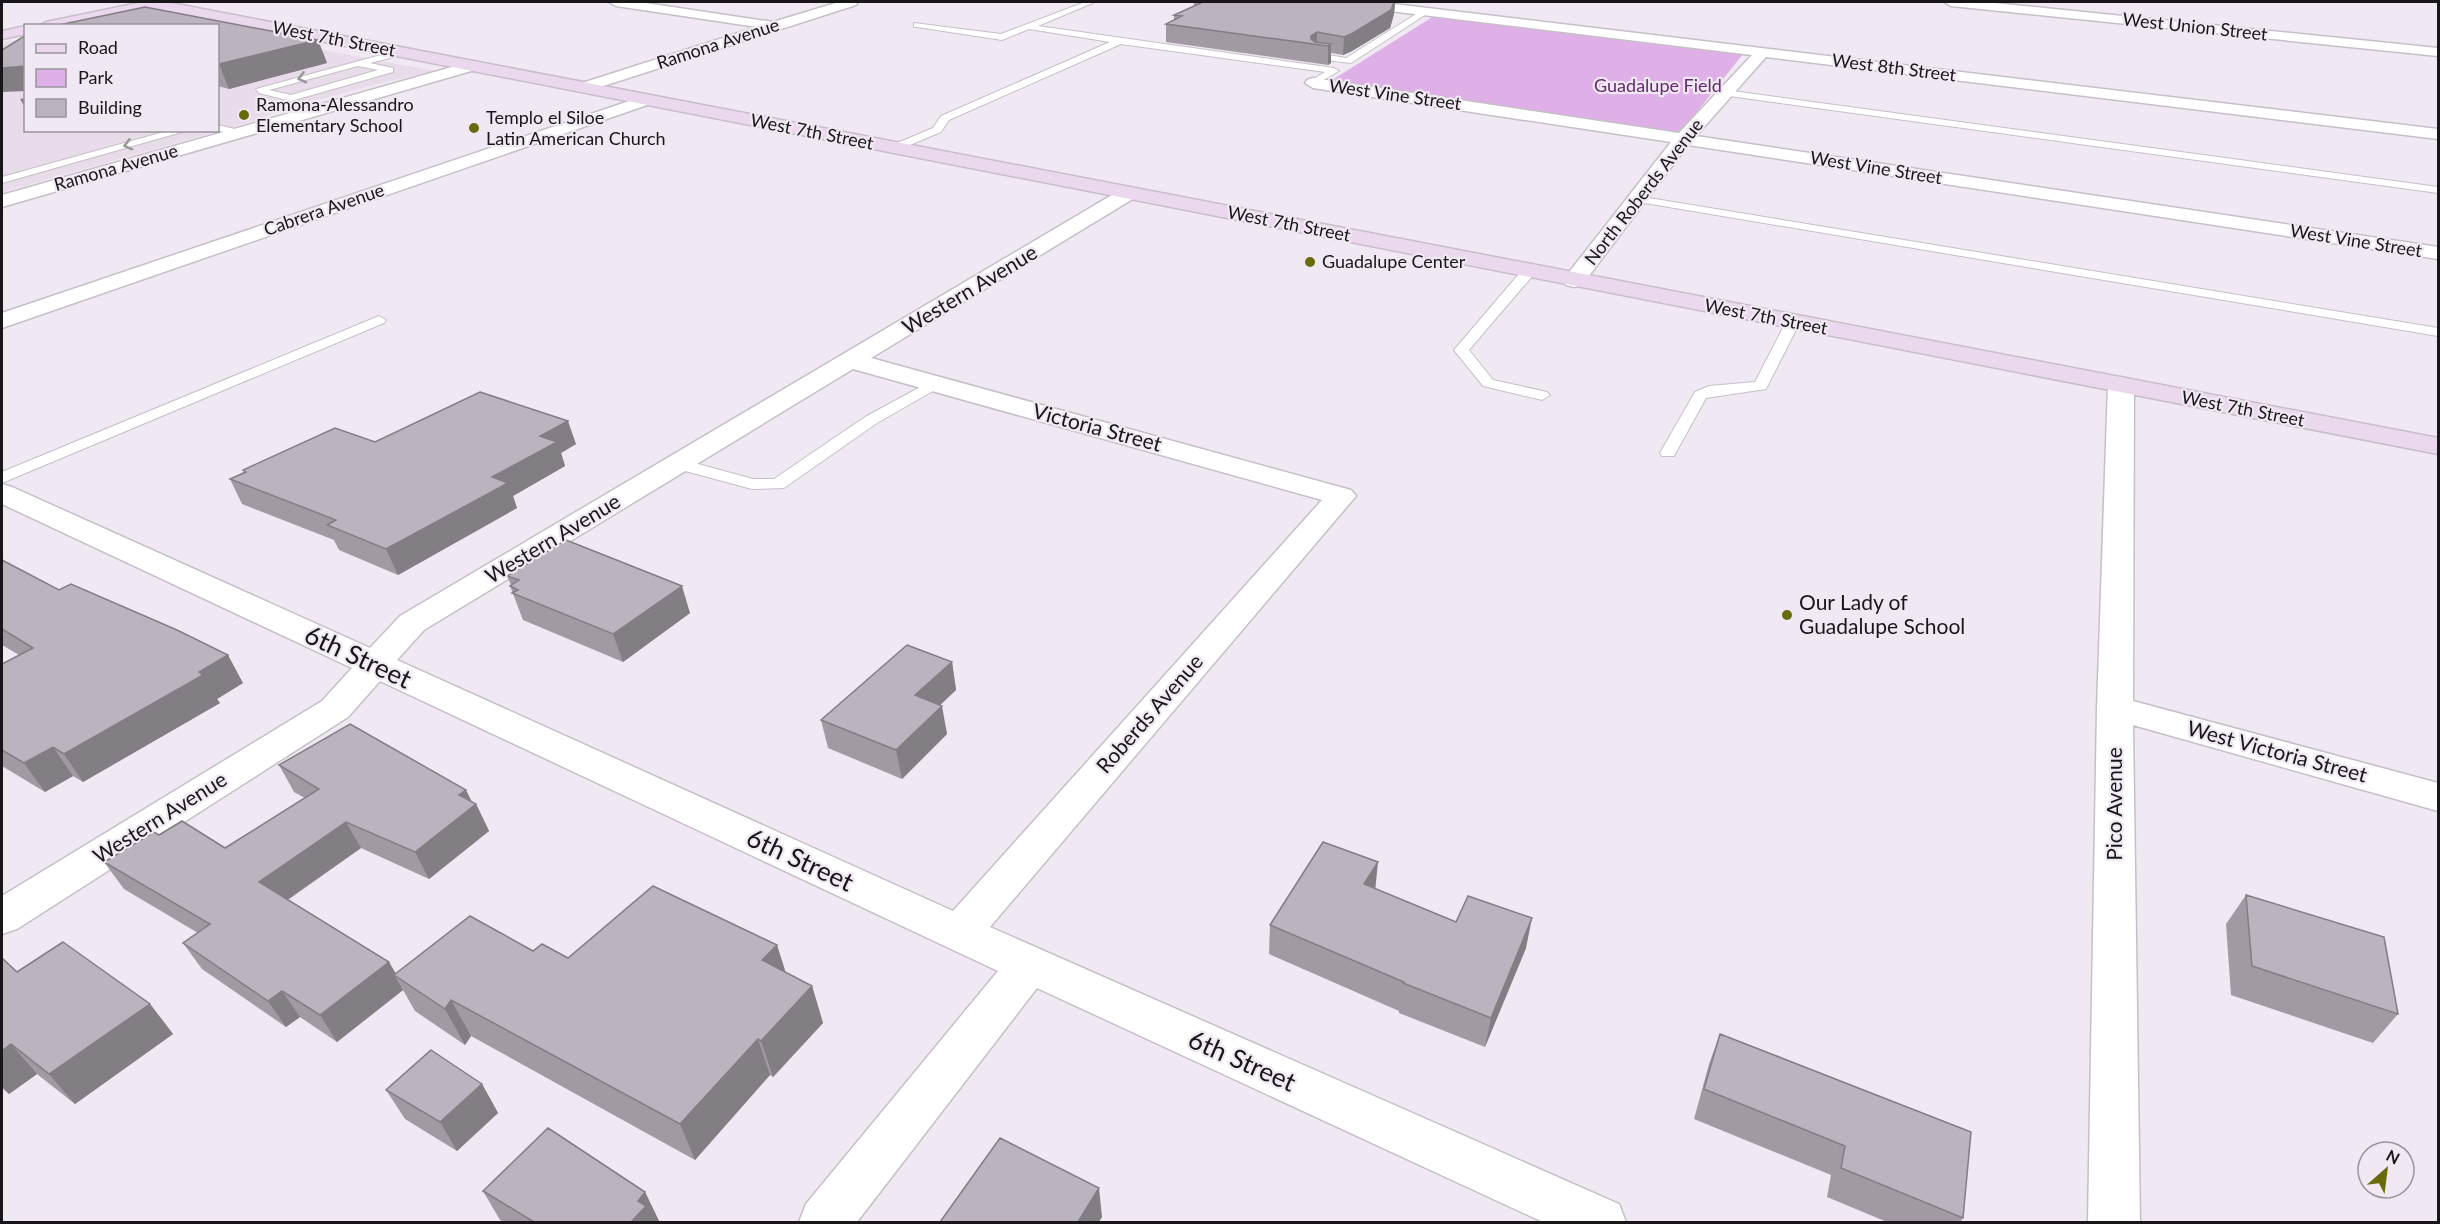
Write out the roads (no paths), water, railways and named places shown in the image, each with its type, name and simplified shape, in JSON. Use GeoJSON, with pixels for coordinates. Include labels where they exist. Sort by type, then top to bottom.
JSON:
{"type":"FeatureCollection","features":[{"type":"Feature","properties":{"kind":"street"},"geometry":{"type":"LineString","coordinates":[[55,24],[150,2]]}},
{"type":"Feature","properties":{"kind":"street","name":"West 7th Street"},"geometry":{"type":"LineString","coordinates":[[150,2],[1529,272],[2439,446]]}},
{"type":"Feature","properties":{"kind":"street"},"geometry":{"type":"LineString","coordinates":[[616,2],[773,26]]}},
{"type":"Feature","properties":{"kind":"street","name":"Ramona Avenue"},"geometry":{"type":"LineString","coordinates":[[585,87],[851,2]]}},
{"type":"Feature","properties":{"kind":"street","name":"West 8th Street"},"geometry":{"type":"LineString","coordinates":[[1348,2],[2439,134]]}},
{"type":"Feature","properties":{"kind":"street"},"geometry":{"type":"LineString","coordinates":[[1444,13],[1463,2]]}},
{"type":"Feature","properties":{"kind":"street","name":"West Union Street"},"geometry":{"type":"LineString","coordinates":[[1951,2],[2439,52]]}},
{"type":"Feature","properties":{"kind":"street"},"geometry":{"type":"LineString","coordinates":[[2,35],[24,30]]}},
{"type":"Feature","properties":{"kind":"street","name":"North Roberds Avenue"},"geometry":{"type":"LineString","coordinates":[[1574,280],[1684,138],[1763,52]]}},
{"type":"Feature","properties":{"kind":"street","name":"Ramona Avenue"},"geometry":{"type":"LineString","coordinates":[[2,201],[473,66]]}},
{"type":"Feature","properties":{"kind":"street","name":"West Vine Street"},"geometry":{"type":"LineString","coordinates":[[1313,83],[2439,253]]}},
{"type":"Feature","properties":{"kind":"street","name":"Cabrera Avenue"},"geometry":{"type":"LineString","coordinates":[[2,321],[647,100]]}},
{"type":"Feature","properties":{"kind":"street","name":"Western Avenue"},"geometry":{"type":"LineString","coordinates":[[2,917],[335,709],[412,623],[1130,193]]}},
{"type":"Feature","properties":{"kind":"street","name":"Victoria Street"},"geometry":{"type":"LineString","coordinates":[[852,361],[1341,496]]}},
{"type":"Feature","properties":{"kind":"street","name":"Pico Avenue"},"geometry":{"type":"LineString","coordinates":[[2114,1222],[2115,708],[2121,385]]}},
{"type":"Feature","properties":{"kind":"street","name":"6th Street"},"geometry":{"type":"LineString","coordinates":[[2,493],[959,933],[1600,1222]]}},
{"type":"Feature","properties":{"kind":"street","name":"Roberds Avenue"},"geometry":{"type":"LineString","coordinates":[[959,933],[1341,496]]}},
{"type":"Feature","properties":{"kind":"street","name":"West Victoria Street"},"geometry":{"type":"LineString","coordinates":[[2115,708],[2439,797]]}},
{"type":"Feature","properties":{"kind":"street"},"geometry":{"type":"LineString","coordinates":[[825,1222],[1029,964]]}},
{"type":"Feature","properties":{"kind":"lane"},"geometry":{"type":"LineString","coordinates":[[917,25],[1002,37],[1091,2]]}},
{"type":"Feature","properties":{"kind":"lane"},"geometry":{"type":"LineString","coordinates":[[1306,55],[1348,61],[1427,11]]}},
{"type":"Feature","properties":{"kind":"lane"},"geometry":{"type":"LineString","coordinates":[[1028,27],[1334,71],[1313,83]]}},
{"type":"Feature","properties":{"kind":"lane"},"geometry":{"type":"LineString","coordinates":[[894,148],[936,130],[945,118],[1120,40]]}},
{"type":"Feature","properties":{"kind":"lane"},"geometry":{"type":"LineString","coordinates":[[359,64],[390,70],[291,98],[262,92],[261,89],[403,52]]}},
{"type":"Feature","properties":{"kind":"lane"},"geometry":{"type":"LineString","coordinates":[[1725,93],[2439,190]]}},
{"type":"Feature","properties":{"kind":"lane"},"geometry":{"type":"LineString","coordinates":[[219,128],[239,133]]}},
{"type":"Feature","properties":{"kind":"lane"},"geometry":{"type":"LineString","coordinates":[[2,180],[177,132]]}},
{"type":"Feature","properties":{"kind":"lane"},"geometry":{"type":"LineString","coordinates":[[1637,199],[2439,332]]}},
{"type":"Feature","properties":{"kind":"lane"},"geometry":{"type":"LineString","coordinates":[[1529,272],[1461,350],[1488,383],[1542,395]]}},
{"type":"Feature","properties":{"kind":"lane"},"geometry":{"type":"LineString","coordinates":[[2,478],[379,320]]}},
{"type":"Feature","properties":{"kind":"lane"},"geometry":{"type":"LineString","coordinates":[[1668,453],[1700,395],[1709,391],[1761,386],[1792,322]]}},
{"type":"Feature","properties":{"kind":"lane"},"geometry":{"type":"LineString","coordinates":[[680,464],[752,484],[778,484],[871,420],[935,384]]}},
{"type":"Feature","properties":{"kind":"place","name":"Ramona-Alessandro Elementary School"},"geometry":{"type":"Point","coordinates":[244,115]}},
{"type":"Feature","properties":{"kind":"place","name":"Templo el Siloe Latin American Church"},"geometry":{"type":"Point","coordinates":[474,128]}},
{"type":"Feature","properties":{"kind":"place","name":"Guadalupe Center"},"geometry":{"type":"Point","coordinates":[1310,262]}},
{"type":"Feature","properties":{"kind":"place","name":"Our Lady of Guadalupe School"},"geometry":{"type":"Point","coordinates":[1787,615]}},
{"type":"Feature","properties":{"kind":"park label","name":"Guadalupe Field"},"geometry":{"type":"Point","coordinates":[1658,86]}}]}
